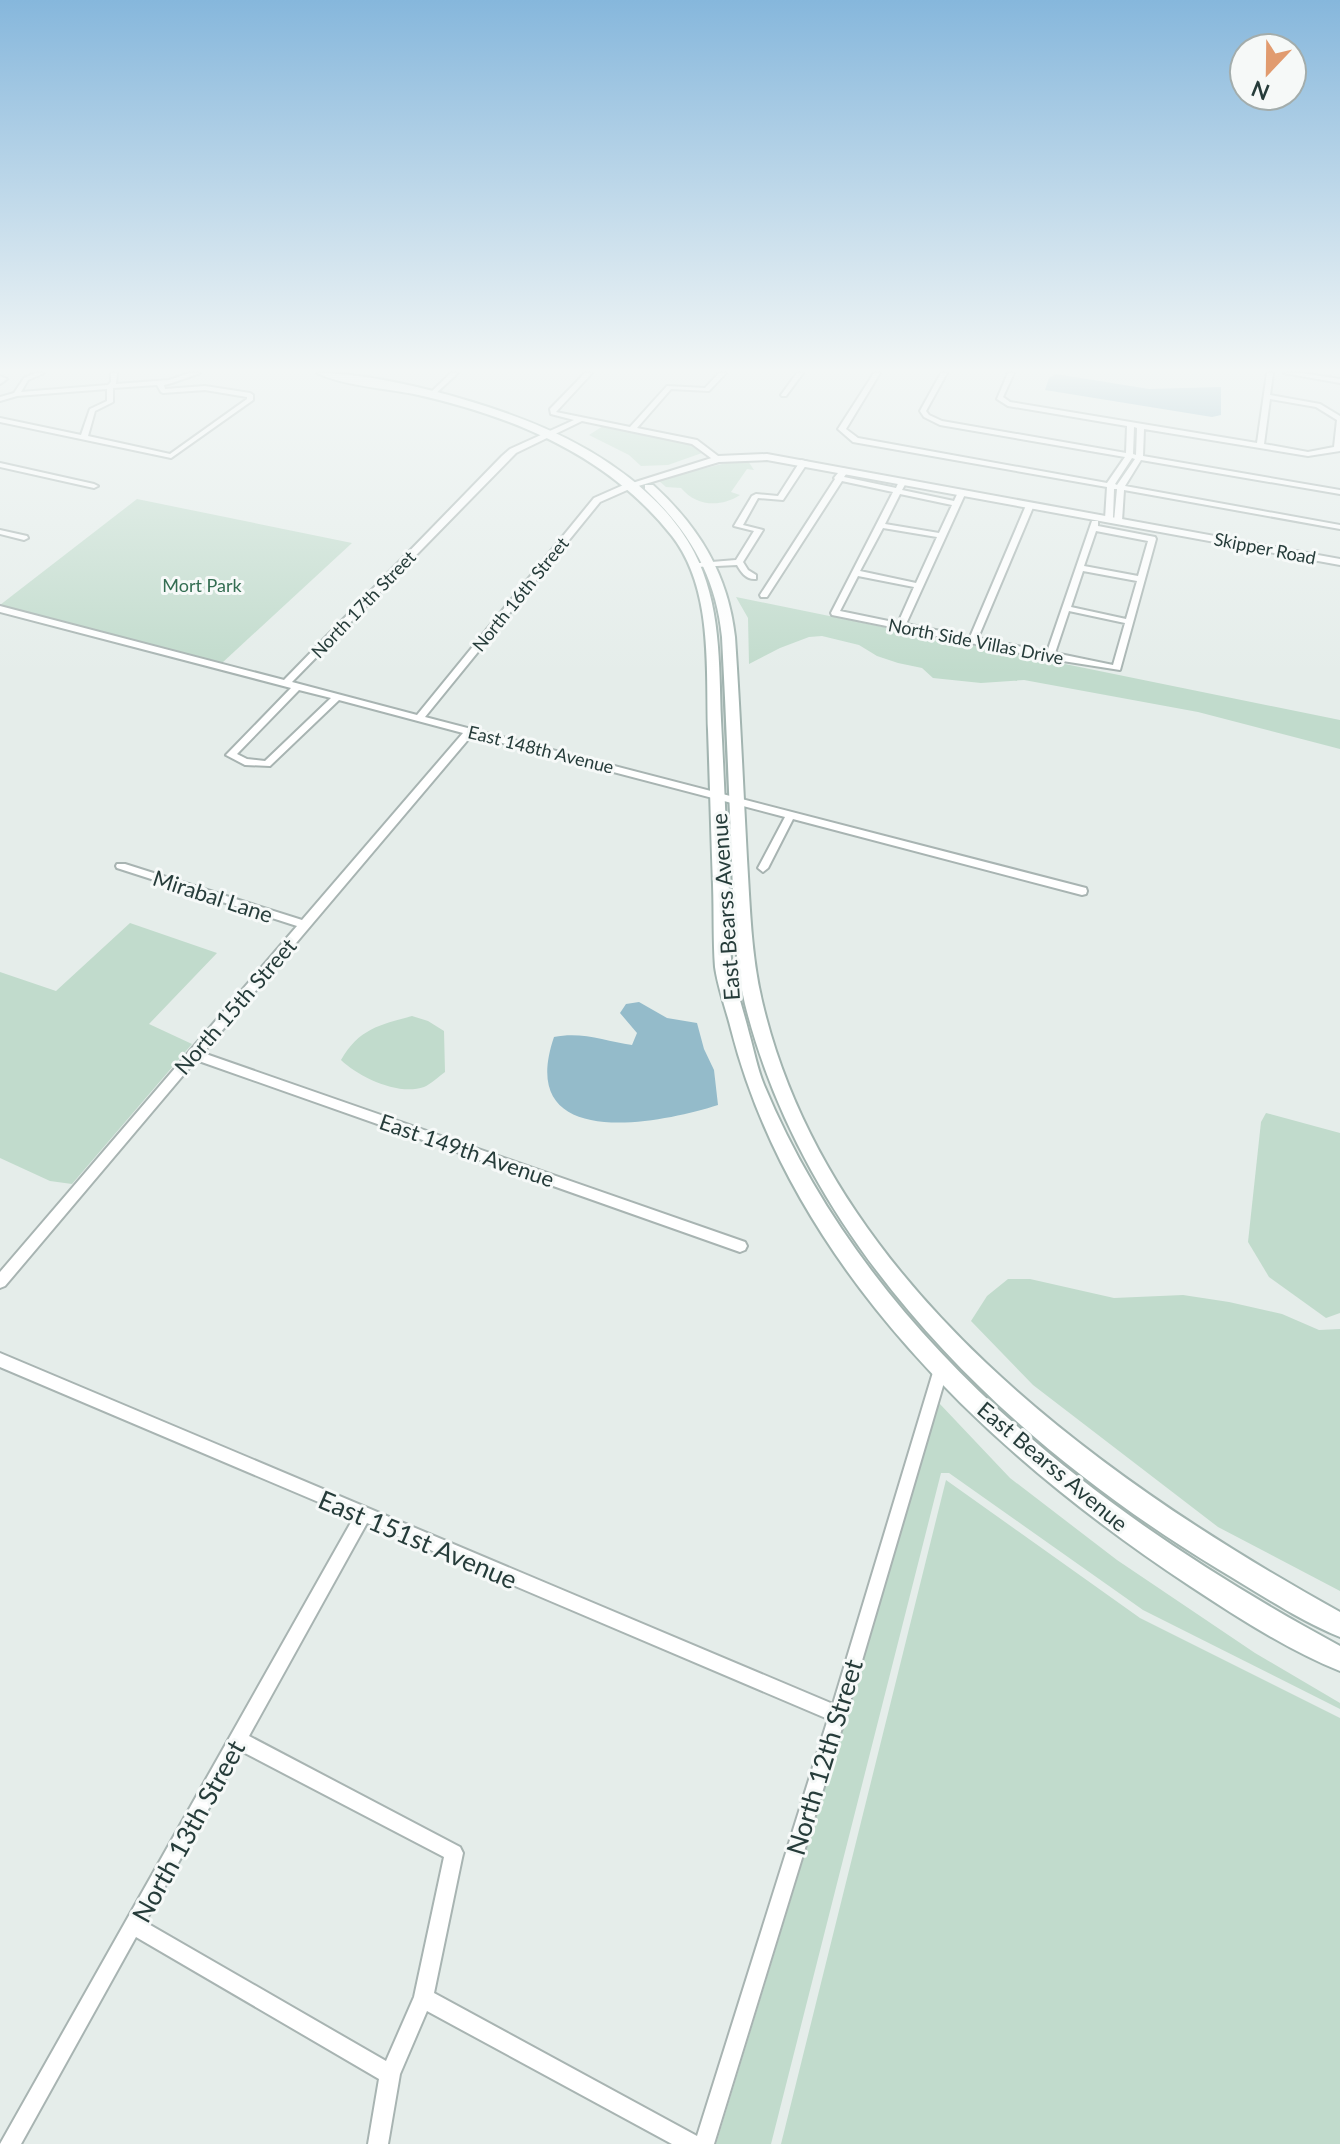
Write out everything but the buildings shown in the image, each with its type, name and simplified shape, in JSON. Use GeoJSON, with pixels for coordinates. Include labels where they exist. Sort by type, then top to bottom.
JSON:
{"type":"FeatureCollection","features":[{"type":"Feature","properties":{"kind":"main road","name":"East Bearss Avenue"},"geometry":{"type":"LineString","coordinates":[[619,473],[637,484],[684,523],[701,564],[720,591],[727,634],[724,970],[729,999],[741,1049],[768,1119],[832,1234],[941,1369],[1010,1435],[1093,1505],[1197,1577],[1340,1659]]}},
{"type":"Feature","properties":{"kind":"main road","name":"East Bearss Avenue"},"geometry":{"type":"LineString","coordinates":[[727,797],[757,1017],[786,1102],[843,1206],[886,1265],[951,1342],[1075,1454],[1181,1532],[1340,1625]]}},
{"type":"Feature","properties":{"kind":"street"},"geometry":{"type":"LineString","coordinates":[[36,473],[94,486]]}},
{"type":"Feature","properties":{"kind":"street","name":"North 17th Street"},"geometry":{"type":"LineString","coordinates":[[286,683],[490,473]]}},
{"type":"Feature","properties":{"kind":"street","name":"Skipper Road"},"geometry":{"type":"LineString","coordinates":[[637,484],[672,473]]}},
{"type":"Feature","properties":{"kind":"street"},"geometry":{"type":"LineString","coordinates":[[739,562],[759,530],[738,526],[756,496],[780,498],[797,473]]}},
{"type":"Feature","properties":{"kind":"street","name":"Skipper Road"},"geometry":{"type":"LineString","coordinates":[[839,473],[900,485],[962,492],[1154,533],[1340,562]]}},
{"type":"Feature","properties":{"kind":"street"},"geometry":{"type":"LineString","coordinates":[[1039,473],[1340,527]]}},
{"type":"Feature","properties":{"kind":"street"},"geometry":{"type":"LineString","coordinates":[[1050,656],[1080,568],[1105,521],[1122,473]]}},
{"type":"Feature","properties":{"kind":"street"},"geometry":{"type":"LineString","coordinates":[[1116,487],[1127,473]]}},
{"type":"Feature","properties":{"kind":"street"},"geometry":{"type":"LineString","coordinates":[[1228,473],[1340,492]]}},
{"type":"Feature","properties":{"kind":"street"},"geometry":{"type":"LineString","coordinates":[[764,595],[842,474]]}},
{"type":"Feature","properties":{"kind":"street","name":"North 16th Street"},"geometry":{"type":"LineString","coordinates":[[420,717],[597,500],[637,484]]}},
{"type":"Feature","properties":{"kind":"street"},"geometry":{"type":"LineString","coordinates":[[920,586],[856,573],[900,485],[958,504]]}},
{"type":"Feature","properties":{"kind":"street"},"geometry":{"type":"LineString","coordinates":[[900,627],[962,492]]}},
{"type":"Feature","properties":{"kind":"street"},"geometry":{"type":"LineString","coordinates":[[973,641],[1030,505]]}},
{"type":"Feature","properties":{"kind":"street"},"geometry":{"type":"LineString","coordinates":[[1066,608],[1130,622],[1154,533],[1105,521]]}},
{"type":"Feature","properties":{"kind":"street"},"geometry":{"type":"LineString","coordinates":[[879,525],[943,536]]}},
{"type":"Feature","properties":{"kind":"street"},"geometry":{"type":"LineString","coordinates":[[0,532],[24,538]]}},
{"type":"Feature","properties":{"kind":"street"},"geometry":{"type":"LineString","coordinates":[[701,564],[739,562]]}},
{"type":"Feature","properties":{"kind":"street"},"geometry":{"type":"LineString","coordinates":[[739,562],[745,572],[753,577]]}},
{"type":"Feature","properties":{"kind":"street"},"geometry":{"type":"LineString","coordinates":[[1080,568],[1141,579]]}},
{"type":"Feature","properties":{"kind":"street","name":"North Side Villas Drive"},"geometry":{"type":"LineString","coordinates":[[856,573],[835,613],[1117,668],[1130,622]]}},
{"type":"Feature","properties":{"kind":"street","name":"East 148th Avenue"},"geometry":{"type":"LineString","coordinates":[[2,612],[420,717],[1082,891]]}},
{"type":"Feature","properties":{"kind":"street"},"geometry":{"type":"LineString","coordinates":[[297,687],[231,755],[245,762],[267,764],[337,697]]}},
{"type":"Feature","properties":{"kind":"street","name":"North 15th Street"},"geometry":{"type":"LineString","coordinates":[[0,1282],[470,731]]}},
{"type":"Feature","properties":{"kind":"street"},"geometry":{"type":"LineString","coordinates":[[763,868],[791,814]]}},
{"type":"Feature","properties":{"kind":"street","name":"Mirabal Lane"},"geometry":{"type":"LineString","coordinates":[[121,866],[305,925]]}},
{"type":"Feature","properties":{"kind":"street","name":"East 149th Avenue"},"geometry":{"type":"LineString","coordinates":[[193,1054],[740,1246]]}},
{"type":"Feature","properties":{"kind":"street","name":"East 151st Avenue"},"geometry":{"type":"LineString","coordinates":[[0,1360],[838,1715]]}},
{"type":"Feature","properties":{"kind":"street","name":"North 12th Street"},"geometry":{"type":"LineString","coordinates":[[704,2144],[838,1715],[941,1369]]}},
{"type":"Feature","properties":{"kind":"street","name":"North 13th Street"},"geometry":{"type":"LineString","coordinates":[[10,2144],[363,1516]]}},
{"type":"Feature","properties":{"kind":"street"},"geometry":{"type":"LineString","coordinates":[[238,1740],[454,1853],[423,1998],[390,2074],[378,2144]]}},
{"type":"Feature","properties":{"kind":"street"},"geometry":{"type":"LineString","coordinates":[[135,1926],[390,2074]]}},
{"type":"Feature","properties":{"kind":"street"},"geometry":{"type":"LineString","coordinates":[[423,1998],[692,2144]]}},
{"type":"Feature","properties":{"kind":"green space"},"geometry":{"type":"Polygon","coordinates":[[[686,473],[744,473],[731,492],[740,495],[716,503],[701,502],[681,488],[666,487],[658,480],[686,473]]]}},
{"type":"Feature","properties":{"kind":"green space","name":"Mort Park"},"geometry":{"type":"Polygon","coordinates":[[[137,499],[352,543],[222,663],[0,605],[137,499]]]}},
{"type":"Feature","properties":{"kind":"green space"},"geometry":{"type":"Polygon","coordinates":[[[736,597],[1340,720],[1340,749],[1198,712],[1024,680],[981,683],[933,678],[922,668],[877,656],[859,645],[822,636],[809,637],[780,648],[749,664],[748,618],[736,597]]]}},
{"type":"Feature","properties":{"kind":"green space"},"geometry":{"type":"Polygon","coordinates":[[[130,923],[217,953],[149,1024],[192,1044],[72,1184],[50,1181],[0,1158],[0,972],[56,991],[130,923]]]}},
{"type":"Feature","properties":{"kind":"green space"},"geometry":{"type":"Polygon","coordinates":[[[412,1016],[444,1031],[445,1072],[429,1084],[414,1089],[391,1087],[358,1073],[341,1060],[355,1041],[371,1030],[412,1016]]]}},
{"type":"Feature","properties":{"kind":"green space"},"geometry":{"type":"Polygon","coordinates":[[[1266,1113],[1340,1133],[1340,1313],[1326,1318],[1269,1277],[1248,1242],[1261,1122],[1266,1113]]]}},
{"type":"Feature","properties":{"kind":"green space"},"geometry":{"type":"Polygon","coordinates":[[[1008,1279],[1030,1279],[1114,1298],[1183,1295],[1282,1314],[1319,1330],[1340,1329],[1340,1591],[1218,1527],[1033,1385],[971,1321],[987,1296],[1008,1279]]]}},
{"type":"Feature","properties":{"kind":"green space"},"geometry":{"type":"Polygon","coordinates":[[[939,1403],[1010,1478],[1117,1560],[1255,1653],[1340,1703],[1340,1709],[1143,1610],[949,1473],[941,1473],[771,2144],[716,2144],[843,1729],[939,1403]]]}},
{"type":"Feature","properties":{"kind":"green space"},"geometry":{"type":"Polygon","coordinates":[[[946,1480],[1140,1618],[1340,1718],[1340,2144],[781,2144],[946,1480]]]}},
{"type":"Feature","properties":{"kind":"water"},"geometry":{"type":"Polygon","coordinates":[[[639,1002],[667,1018],[697,1023],[714,1070],[718,1105],[660,1119],[628,1122],[598,1121],[572,1114],[554,1099],[547,1073],[554,1037],[584,1036],[632,1045],[637,1033],[620,1013],[626,1004],[639,1002]]]}}]}
